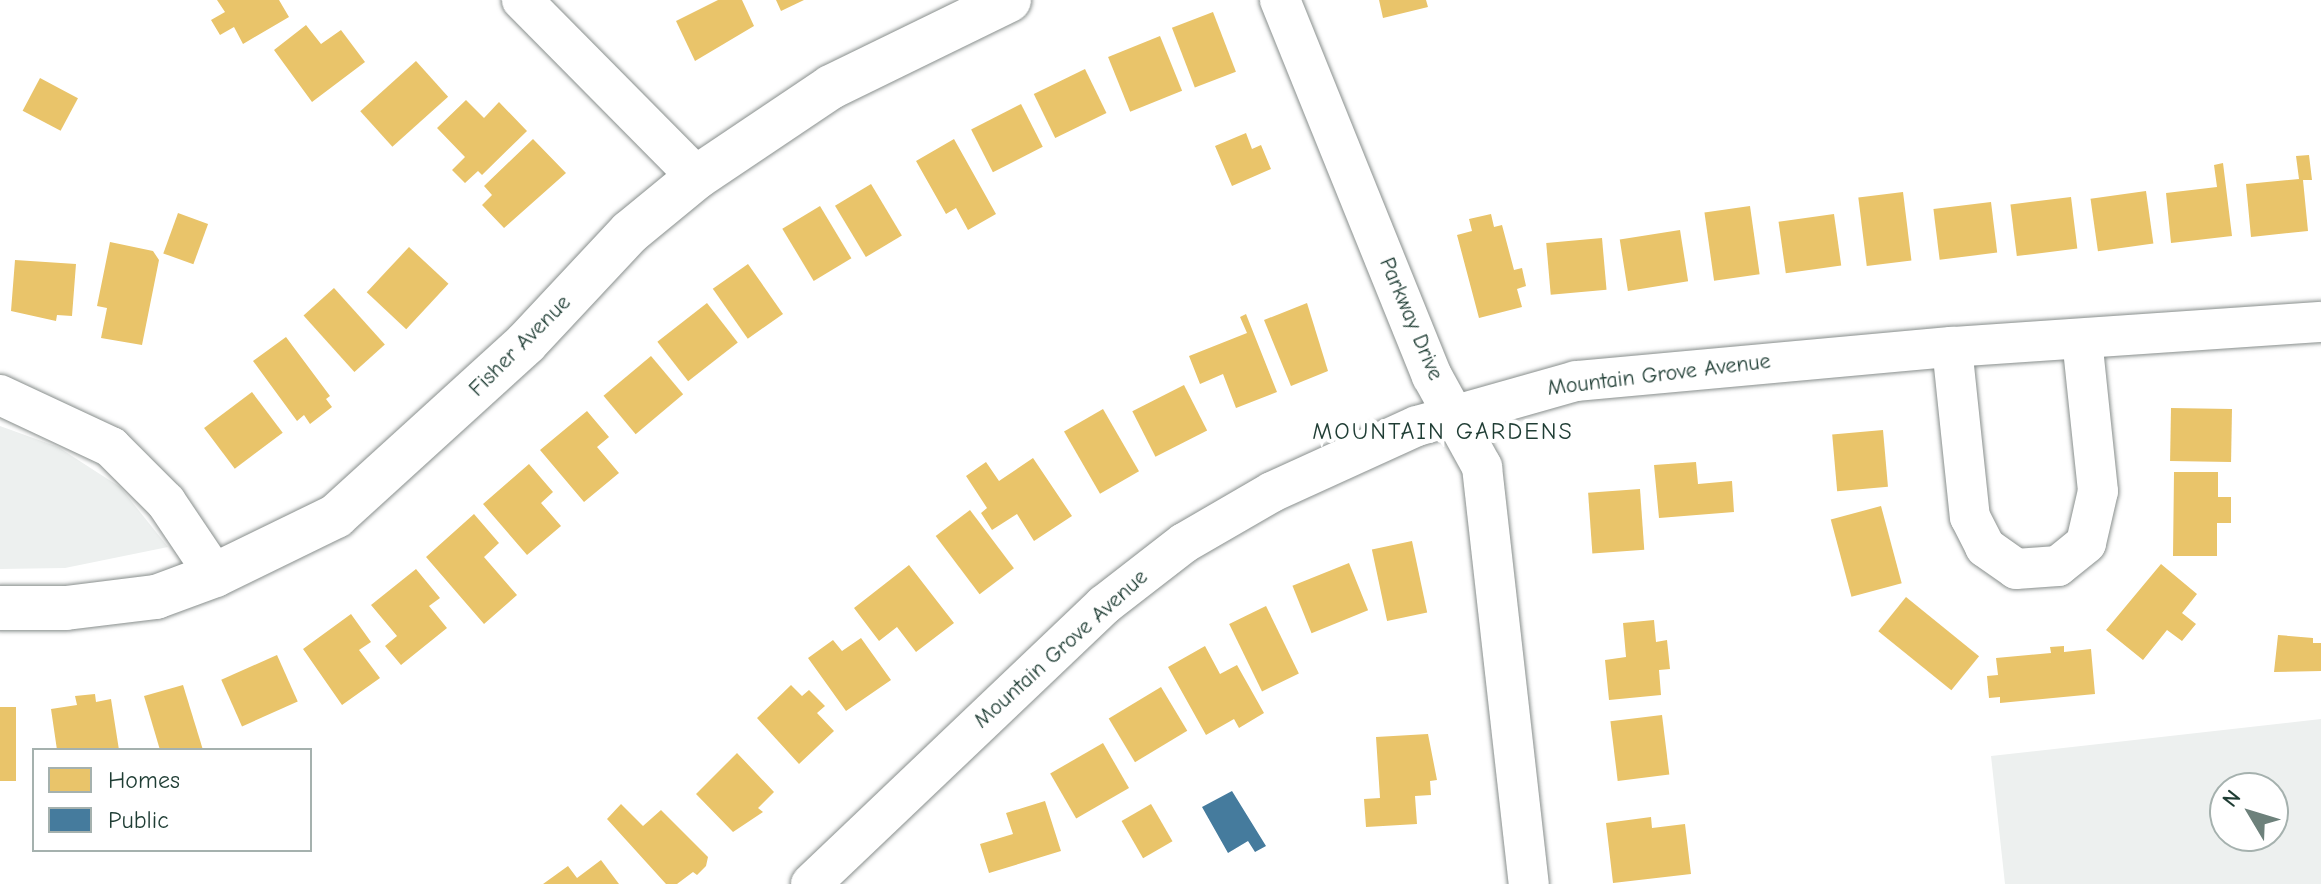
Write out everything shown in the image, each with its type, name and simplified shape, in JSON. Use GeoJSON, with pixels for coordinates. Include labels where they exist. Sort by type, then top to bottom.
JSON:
{"type":"FeatureCollection","features":[{"type":"Feature","properties":{"kind":"street"},"geometry":{"type":"LineString","coordinates":[[522,0],[697,177]]}},
{"type":"Feature","properties":{"kind":"street","name":"Fisher Avenue"},"geometry":{"type":"LineString","coordinates":[[0,608],[66,608],[156,597],[215,575],[336,516],[526,343],[630,232],[697,177],[831,87],[1009,0]]}},
{"type":"Feature","properties":{"kind":"street","name":"Parkway Drive"},"geometry":{"type":"LineString","coordinates":[[1280,0],[1432,376],[1455,412],[1482,467],[1529,884]]}},
{"type":"Feature","properties":{"kind":"street","name":"Mountain Grove Avenue"},"geometry":{"type":"LineString","coordinates":[[811,884],[1104,605],[1184,543],[1272,492],[1455,412],[1576,381],[1952,347],[2321,322]]}},
{"type":"Feature","properties":{"kind":"street"},"geometry":{"type":"LineString","coordinates":[[1952,347],[1970,517],[1985,547],[2016,569],[2058,566],[2086,543],[2098,491],[2082,340]]}},
{"type":"Feature","properties":{"kind":"street"},"geometry":{"type":"LineString","coordinates":[[0,395],[111,447],[166,502],[215,575]]}},
{"type":"Feature","properties":{"kind":"shaded area"},"geometry":{"type":"Polygon","coordinates":[[[0,426],[58,447],[120,487],[168,547],[65,568],[0,569],[0,426]]]}},
{"type":"Feature","properties":{"kind":"shaded area"},"geometry":{"type":"Polygon","coordinates":[[[2321,719],[2321,884],[2005,884],[1991,756],[2321,719]]]}},
{"type":"Feature","properties":{"kind":"building: Homes"},"geometry":{"type":"Polygon","coordinates":[[[217,0],[279,0],[289,17],[243,44],[234,27],[220,35],[211,20],[225,12],[217,0]]]}},
{"type":"Feature","properties":{"kind":"building: Homes"},"geometry":{"type":"Polygon","coordinates":[[[718,0],[742,0],[754,26],[695,61],[676,21],[718,0]]]}},
{"type":"Feature","properties":{"kind":"building: Homes"},"geometry":{"type":"Polygon","coordinates":[[[776,0],[804,0],[781,11],[776,0]]]}},
{"type":"Feature","properties":{"kind":"building: Homes"},"geometry":{"type":"Polygon","coordinates":[[[1379,0],[1426,0],[1428,7],[1383,18],[1379,0]]]}},
{"type":"Feature","properties":{"kind":"building: Homes"},"geometry":{"type":"Polygon","coordinates":[[[1213,12],[1236,72],[1195,88],[1172,28],[1213,12]]]}},
{"type":"Feature","properties":{"kind":"building: Homes"},"geometry":{"type":"Polygon","coordinates":[[[306,25],[321,44],[341,30],[365,62],[312,102],[274,50],[306,25]]]}},
{"type":"Feature","properties":{"kind":"building: Homes"},"geometry":{"type":"Polygon","coordinates":[[[1160,36],[1182,91],[1130,112],[1108,57],[1160,36]]]}},
{"type":"Feature","properties":{"kind":"building: Homes"},"geometry":{"type":"Polygon","coordinates":[[[416,61],[448,97],[392,147],[360,111],[416,61]]]}},
{"type":"Feature","properties":{"kind":"building: Homes"},"geometry":{"type":"Polygon","coordinates":[[[1085,69],[1106,113],[1055,138],[1034,94],[1085,69]]]}},
{"type":"Feature","properties":{"kind":"building: Homes"},"geometry":{"type":"Polygon","coordinates":[[[40,78],[78,98],[61,131],[23,111],[40,78]]]}},
{"type":"Feature","properties":{"kind":"building: Homes"},"geometry":{"type":"Polygon","coordinates":[[[466,100],[484,118],[499,102],[527,131],[482,175],[478,171],[465,183],[452,170],[465,157],[437,128],[466,100]]]}},
{"type":"Feature","properties":{"kind":"building: Homes"},"geometry":{"type":"Polygon","coordinates":[[[1021,104],[1043,147],[993,172],[971,129],[1021,104]]]}},
{"type":"Feature","properties":{"kind":"building: Homes"},"geometry":{"type":"Polygon","coordinates":[[[1246,133],[1252,149],[1261,145],[1271,169],[1232,186],[1215,146],[1246,133]]]}},
{"type":"Feature","properties":{"kind":"building: Homes"},"geometry":{"type":"Polygon","coordinates":[[[533,139],[566,173],[504,228],[482,205],[492,195],[484,186],[533,139]]]}},
{"type":"Feature","properties":{"kind":"building: Homes"},"geometry":{"type":"Polygon","coordinates":[[[954,139],[996,214],[968,230],[956,208],[946,214],[916,161],[954,139]]]}},
{"type":"Feature","properties":{"kind":"building: Homes"},"geometry":{"type":"Polygon","coordinates":[[[2309,155],[2312,180],[2303,180],[2308,231],[2251,237],[2246,184],[2299,179],[2296,156],[2309,155]]]}},
{"type":"Feature","properties":{"kind":"building: Homes"},"geometry":{"type":"Polygon","coordinates":[[[2223,163],[2232,236],[2171,243],[2166,193],[2217,187],[2214,165],[2223,163]]]}},
{"type":"Feature","properties":{"kind":"building: Homes"},"geometry":{"type":"Polygon","coordinates":[[[871,184],[902,235],[866,257],[835,206],[871,184]]]}},
{"type":"Feature","properties":{"kind":"building: Homes"},"geometry":{"type":"Polygon","coordinates":[[[2146,191],[2153,243],[2098,251],[2091,199],[2146,191]]]}},
{"type":"Feature","properties":{"kind":"building: Homes"},"geometry":{"type":"Polygon","coordinates":[[[1903,192],[1911,260],[1867,266],[1858,197],[1903,192]]]}},
{"type":"Feature","properties":{"kind":"building: Homes"},"geometry":{"type":"Polygon","coordinates":[[[2071,197],[2077,249],[2017,256],[2010,204],[2071,197]]]}},
{"type":"Feature","properties":{"kind":"building: Homes"},"geometry":{"type":"Polygon","coordinates":[[[1991,202],[1997,253],[1940,260],[1933,209],[1991,202]]]}},
{"type":"Feature","properties":{"kind":"building: Homes"},"geometry":{"type":"Polygon","coordinates":[[[820,206],[851,258],[814,281],[782,229],[820,206]]]}},
{"type":"Feature","properties":{"kind":"building: Homes"},"geometry":{"type":"Polygon","coordinates":[[[1750,206],[1760,274],[1714,281],[1704,212],[1750,206]]]}},
{"type":"Feature","properties":{"kind":"building: Homes"},"geometry":{"type":"Polygon","coordinates":[[[178,213],[208,224],[193,264],[163,253],[178,213]]]}},
{"type":"Feature","properties":{"kind":"building: Homes"},"geometry":{"type":"Polygon","coordinates":[[[1491,214],[1494,227],[1502,225],[1514,270],[1522,268],[1526,286],[1517,289],[1522,307],[1479,318],[1457,235],[1472,231],[1469,219],[1491,214]]]}},
{"type":"Feature","properties":{"kind":"building: Homes"},"geometry":{"type":"Polygon","coordinates":[[[1834,214],[1841,265],[1786,273],[1779,222],[1834,214]]]}},
{"type":"Feature","properties":{"kind":"building: Homes"},"geometry":{"type":"Polygon","coordinates":[[[1680,230],[1688,281],[1628,291],[1620,240],[1680,230]]]}},
{"type":"Feature","properties":{"kind":"building: Homes"},"geometry":{"type":"Polygon","coordinates":[[[1602,238],[1607,290],[1551,295],[1546,243],[1602,238]]]}},
{"type":"Feature","properties":{"kind":"building: Homes"},"geometry":{"type":"Polygon","coordinates":[[[110,242],[153,251],[159,260],[142,345],[101,338],[107,308],[97,306],[110,242]]]}},
{"type":"Feature","properties":{"kind":"building: Homes"},"geometry":{"type":"Polygon","coordinates":[[[409,247],[448,284],[406,329],[367,292],[409,247]]]}},
{"type":"Feature","properties":{"kind":"building: Homes"},"geometry":{"type":"Polygon","coordinates":[[[15,260],[76,264],[72,316],[57,315],[56,321],[11,311],[15,260]]]}},
{"type":"Feature","properties":{"kind":"building: Homes"},"geometry":{"type":"Polygon","coordinates":[[[748,264],[783,314],[748,339],[713,289],[748,264]]]}},
{"type":"Feature","properties":{"kind":"building: Homes"},"geometry":{"type":"Polygon","coordinates":[[[334,288],[385,344],[354,372],[304,315],[334,288]]]}},
{"type":"Feature","properties":{"kind":"building: Homes"},"geometry":{"type":"Polygon","coordinates":[[[707,303],[738,342],[688,381],[657,342],[707,303]]]}},
{"type":"Feature","properties":{"kind":"building: Homes"},"geometry":{"type":"Polygon","coordinates":[[[1307,303],[1328,371],[1291,386],[1264,320],[1307,303]]]}},
{"type":"Feature","properties":{"kind":"building: Homes"},"geometry":{"type":"Polygon","coordinates":[[[1246,314],[1277,392],[1236,408],[1223,374],[1200,384],[1189,356],[1247,333],[1240,317],[1246,314]]]}},
{"type":"Feature","properties":{"kind":"building: Homes"},"geometry":{"type":"Polygon","coordinates":[[[286,337],[330,396],[326,399],[332,407],[310,424],[304,415],[297,421],[253,361],[286,337]]]}},
{"type":"Feature","properties":{"kind":"building: Homes"},"geometry":{"type":"Polygon","coordinates":[[[651,356],[683,394],[636,434],[604,396],[651,356]]]}},
{"type":"Feature","properties":{"kind":"building: Homes"},"geometry":{"type":"Polygon","coordinates":[[[1184,385],[1207,430],[1155,457],[1132,411],[1184,385]]]}},
{"type":"Feature","properties":{"kind":"building: Homes"},"geometry":{"type":"Polygon","coordinates":[[[252,392],[283,433],[235,469],[204,428],[252,392]]]}},
{"type":"Feature","properties":{"kind":"building: Homes"},"geometry":{"type":"Polygon","coordinates":[[[2171,408],[2232,409],[2231,462],[2170,461],[2171,408]]]}},
{"type":"Feature","properties":{"kind":"building: Homes"},"geometry":{"type":"Polygon","coordinates":[[[1103,409],[1139,471],[1100,494],[1064,432],[1103,409]]]}},
{"type":"Feature","properties":{"kind":"building: Homes"},"geometry":{"type":"Polygon","coordinates":[[[587,411],[609,437],[597,447],[619,473],[584,502],[540,450],[587,411]]]}},
{"type":"Feature","properties":{"kind":"building: Homes"},"geometry":{"type":"Polygon","coordinates":[[[1883,430],[1888,487],[1837,491],[1832,434],[1883,430]]]}},
{"type":"Feature","properties":{"kind":"building: Homes"},"geometry":{"type":"Polygon","coordinates":[[[1033,458],[1072,516],[1034,541],[1017,514],[992,530],[981,513],[987,508],[966,476],[986,462],[999,481],[1033,458]]]}},
{"type":"Feature","properties":{"kind":"building: Homes"},"geometry":{"type":"Polygon","coordinates":[[[1696,462],[1698,484],[1732,481],[1734,512],[1659,518],[1654,465],[1696,462]]]}},
{"type":"Feature","properties":{"kind":"building: Homes"},"geometry":{"type":"Polygon","coordinates":[[[529,464],[553,492],[541,503],[561,526],[527,555],[483,504],[529,464]]]}},
{"type":"Feature","properties":{"kind":"building: Homes"},"geometry":{"type":"Polygon","coordinates":[[[2174,472],[2218,472],[2218,497],[2231,497],[2231,523],[2217,523],[2217,556],[2173,556],[2174,472]]]}},
{"type":"Feature","properties":{"kind":"building: Homes"},"geometry":{"type":"Polygon","coordinates":[[[1640,489],[1644,550],[1592,553],[1588,493],[1640,489]]]}},
{"type":"Feature","properties":{"kind":"building: Homes"},"geometry":{"type":"Polygon","coordinates":[[[1881,506],[1902,583],[1851,597],[1831,519],[1881,506]]]}},
{"type":"Feature","properties":{"kind":"building: Homes"},"geometry":{"type":"Polygon","coordinates":[[[970,510],[1014,568],[980,594],[936,536],[970,510]]]}},
{"type":"Feature","properties":{"kind":"building: Homes"},"geometry":{"type":"Polygon","coordinates":[[[474,514],[499,543],[484,557],[517,595],[484,624],[426,557],[474,514]]]}},
{"type":"Feature","properties":{"kind":"building: Homes"},"geometry":{"type":"Polygon","coordinates":[[[1412,541],[1427,612],[1387,621],[1372,550],[1412,541]]]}},
{"type":"Feature","properties":{"kind":"building: Homes"},"geometry":{"type":"Polygon","coordinates":[[[1349,563],[1368,610],[1312,633],[1292,586],[1349,563]]]}},
{"type":"Feature","properties":{"kind":"building: Homes"},"geometry":{"type":"Polygon","coordinates":[[[2161,564],[2197,594],[2182,613],[2196,624],[2182,641],[2167,630],[2143,660],[2106,630],[2161,564]]]}},
{"type":"Feature","properties":{"kind":"building: Homes"},"geometry":{"type":"Polygon","coordinates":[[[909,565],[954,623],[916,652],[897,627],[879,641],[854,608],[909,565]]]}},
{"type":"Feature","properties":{"kind":"building: Homes"},"geometry":{"type":"Polygon","coordinates":[[[416,569],[440,598],[429,606],[447,628],[401,665],[385,646],[397,636],[371,605],[416,569]]]}},
{"type":"Feature","properties":{"kind":"building: Homes"},"geometry":{"type":"Polygon","coordinates":[[[1906,597],[1979,656],[1951,690],[1878,631],[1906,597]]]}},
{"type":"Feature","properties":{"kind":"building: Homes"},"geometry":{"type":"Polygon","coordinates":[[[1266,606],[1299,673],[1262,691],[1229,624],[1266,606]]]}},
{"type":"Feature","properties":{"kind":"building: Homes"},"geometry":{"type":"Polygon","coordinates":[[[351,614],[371,642],[359,650],[380,678],[342,705],[303,649],[351,614]]]}},
{"type":"Feature","properties":{"kind":"building: Homes"},"geometry":{"type":"Polygon","coordinates":[[[1654,620],[1656,642],[1667,640],[1670,669],[1659,670],[1661,695],[1609,700],[1605,660],[1626,657],[1623,623],[1654,620]]]}},
{"type":"Feature","properties":{"kind":"building: Homes"},"geometry":{"type":"Polygon","coordinates":[[[2278,635],[2313,638],[2313,643],[2321,643],[2321,671],[2274,672],[2278,635]]]}},
{"type":"Feature","properties":{"kind":"building: Homes"},"geometry":{"type":"Polygon","coordinates":[[[861,638],[891,680],[846,711],[808,658],[833,640],[842,651],[861,638]]]}},
{"type":"Feature","properties":{"kind":"building: Homes"},"geometry":{"type":"Polygon","coordinates":[[[1205,646],[1220,674],[1237,665],[1264,713],[1239,728],[1234,719],[1206,735],[1168,667],[1205,646]]]}},
{"type":"Feature","properties":{"kind":"building: Homes"},"geometry":{"type":"Polygon","coordinates":[[[2064,646],[2064,652],[2091,649],[2095,694],[2000,703],[2000,697],[1989,698],[1987,676],[1998,675],[1996,658],[2051,653],[2050,647],[2064,646]]]}},
{"type":"Feature","properties":{"kind":"building: Homes"},"geometry":{"type":"Polygon","coordinates":[[[277,655],[298,702],[242,726],[221,680],[277,655]]]}},
{"type":"Feature","properties":{"kind":"building: Homes"},"geometry":{"type":"Polygon","coordinates":[[[183,685],[202,748],[159,748],[144,696],[183,685]]]}},
{"type":"Feature","properties":{"kind":"building: Homes"},"geometry":{"type":"Polygon","coordinates":[[[791,685],[802,696],[809,690],[825,706],[817,713],[834,731],[799,764],[757,718],[791,685]]]}},
{"type":"Feature","properties":{"kind":"building: Homes"},"geometry":{"type":"Polygon","coordinates":[[[1161,687],[1187,731],[1135,762],[1109,718],[1161,687]]]}},
{"type":"Feature","properties":{"kind":"building: Homes"},"geometry":{"type":"Polygon","coordinates":[[[95,694],[96,702],[111,699],[119,748],[57,748],[51,709],[77,705],[75,696],[95,694]]]}},
{"type":"Feature","properties":{"kind":"building: Homes"},"geometry":{"type":"Polygon","coordinates":[[[0,707],[16,707],[16,781],[0,781],[0,707]]]}},
{"type":"Feature","properties":{"kind":"building: Homes"},"geometry":{"type":"Polygon","coordinates":[[[1662,715],[1669,775],[1618,781],[1610,721],[1662,715]]]}},
{"type":"Feature","properties":{"kind":"building: Homes"},"geometry":{"type":"Polygon","coordinates":[[[1428,734],[1437,780],[1430,781],[1431,795],[1415,796],[1417,824],[1366,827],[1364,799],[1380,798],[1376,737],[1428,734]]]}},
{"type":"Feature","properties":{"kind":"building: Homes"},"geometry":{"type":"Polygon","coordinates":[[[1103,743],[1129,788],[1076,819],[1050,774],[1103,743]]]}},
{"type":"Feature","properties":{"kind":"building: Homes"},"geometry":{"type":"Polygon","coordinates":[[[737,753],[774,792],[758,808],[763,812],[733,832],[696,794],[737,753]]]}},
{"type":"Feature","properties":{"kind":"building: Homes"},"geometry":{"type":"Polygon","coordinates":[[[1045,801],[1061,851],[989,873],[980,844],[1013,834],[1006,813],[1045,801]]]}},
{"type":"Feature","properties":{"kind":"building: Homes"},"geometry":{"type":"Polygon","coordinates":[[[621,804],[643,826],[661,810],[708,857],[706,866],[697,875],[693,872],[677,884],[666,884],[607,819],[621,804]]]}},
{"type":"Feature","properties":{"kind":"building: Homes"},"geometry":{"type":"Polygon","coordinates":[[[1151,804],[1172,841],[1143,858],[1122,821],[1151,804]]]}},
{"type":"Feature","properties":{"kind":"building: Homes"},"geometry":{"type":"Polygon","coordinates":[[[1651,817],[1652,828],[1685,824],[1691,874],[1613,883],[1606,823],[1651,817]]]}},
{"type":"Feature","properties":{"kind":"building: Homes"},"geometry":{"type":"Polygon","coordinates":[[[601,860],[619,884],[543,884],[568,866],[577,878],[601,860]]]}},
{"type":"Feature","properties":{"kind":"building: Public"},"geometry":{"type":"Polygon","coordinates":[[[1232,791],[1266,846],[1255,852],[1248,841],[1228,853],[1202,807],[1232,791]]]}},
{"type":"Feature","properties":{"kind":"district","name":"MOUNTAIN GARDENS"},"geometry":{"type":"Point","coordinates":[1443,432]}}]}
